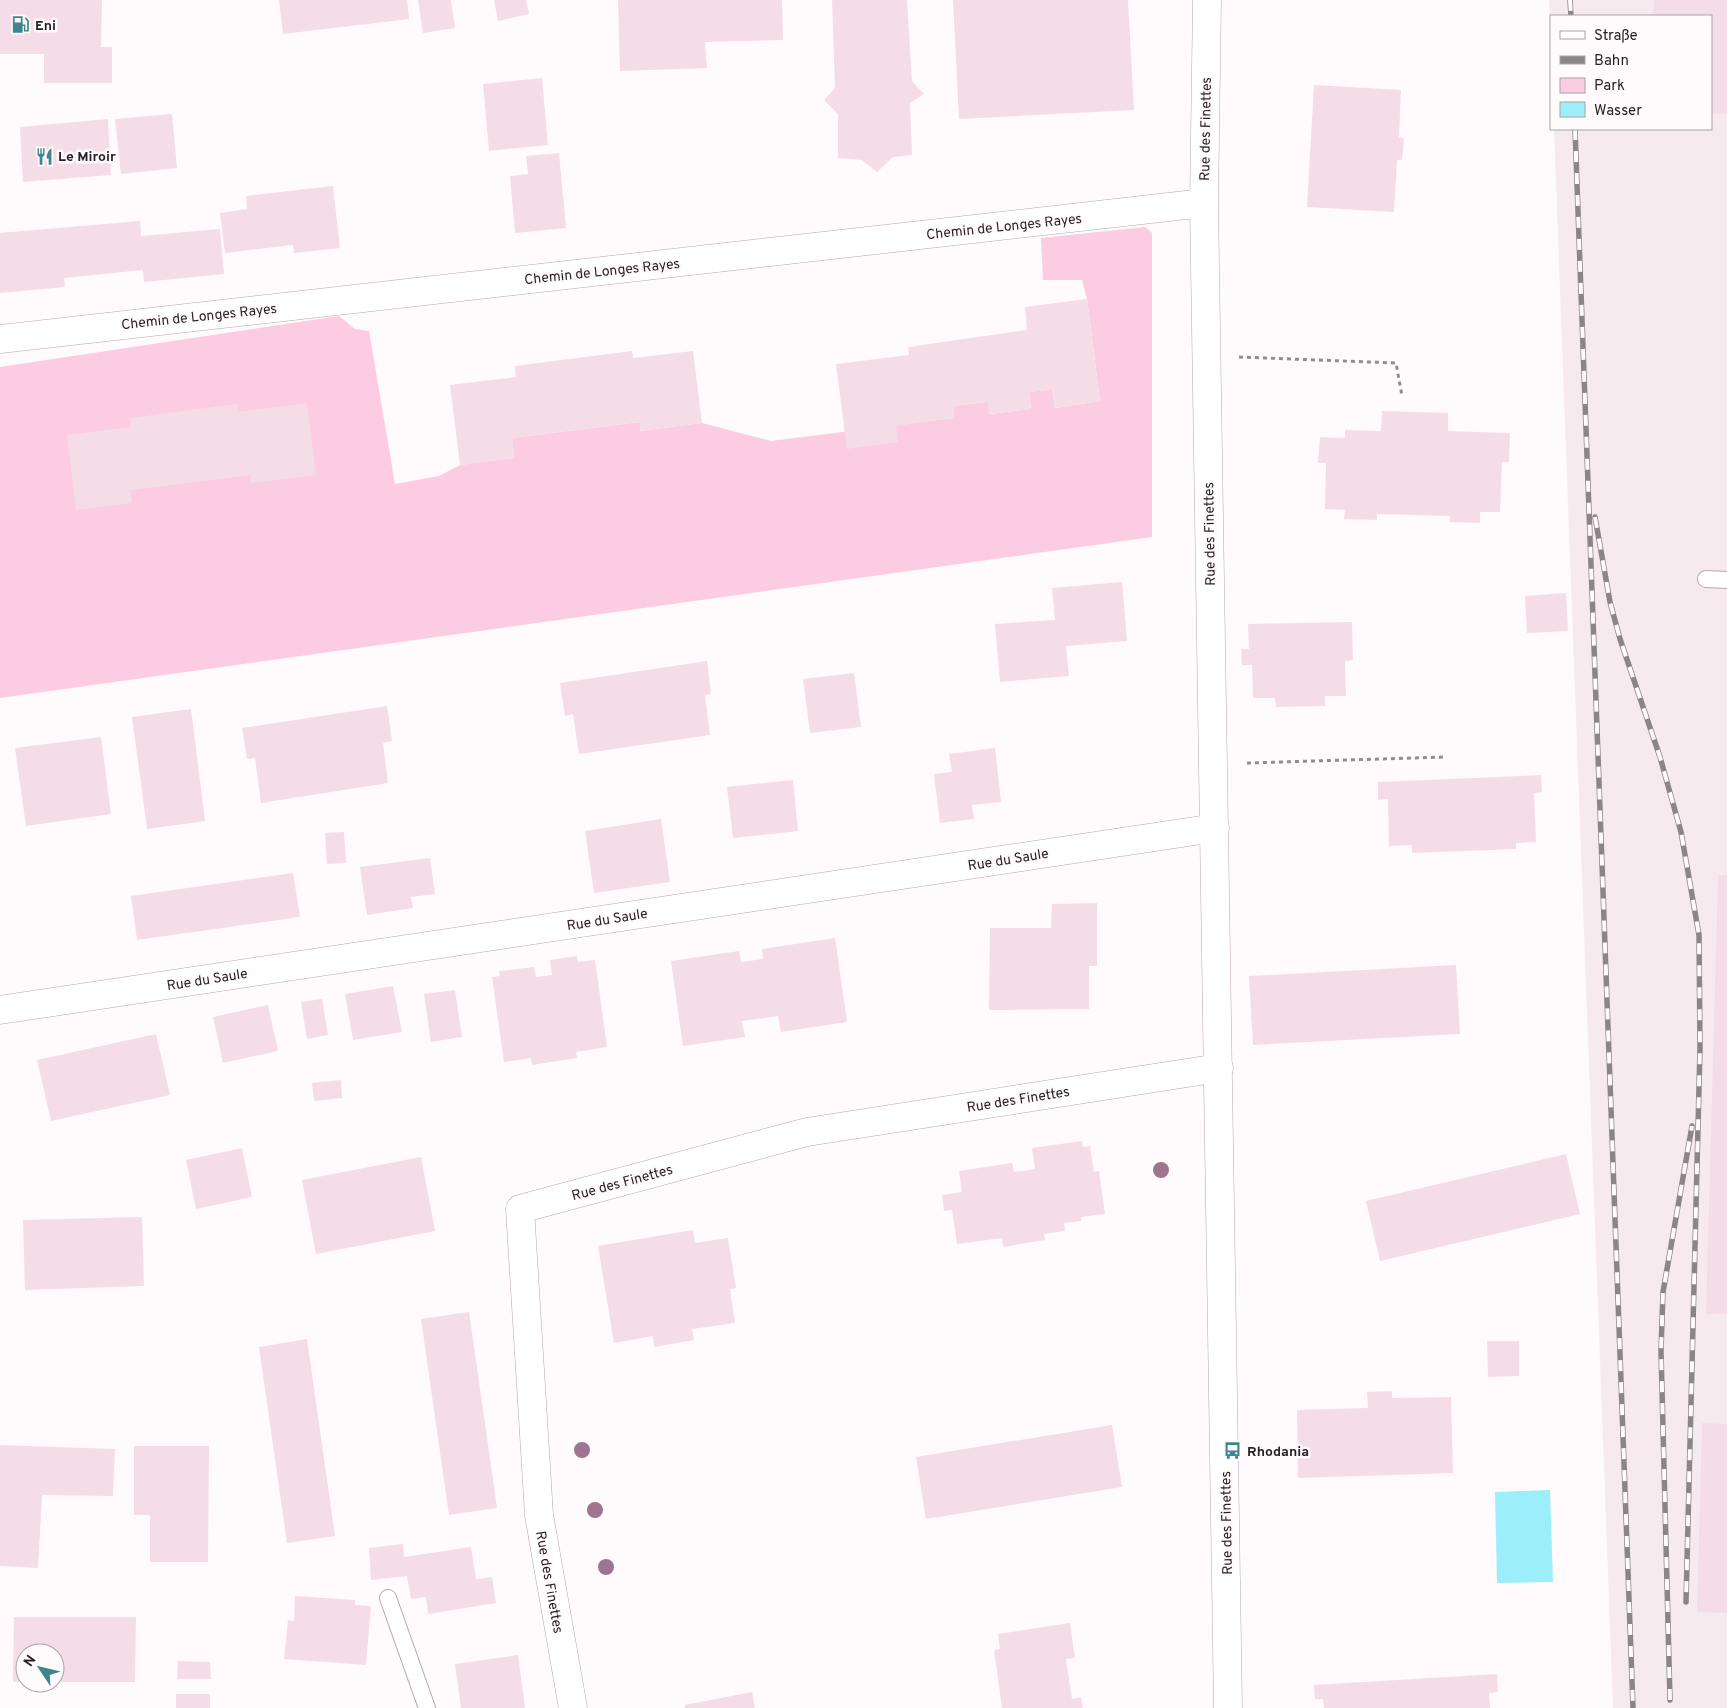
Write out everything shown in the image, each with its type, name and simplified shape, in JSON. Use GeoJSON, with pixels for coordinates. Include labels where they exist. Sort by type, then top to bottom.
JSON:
{"type":"FeatureCollection","features":[{"type":"Feature","properties":{"kind":"street","name":"Rue des Finettes"},"geometry":{"type":"LineString","coordinates":[[1207,0],[1204,203],[1228,1708]]}},
{"type":"Feature","properties":{"kind":"street","name":"Chemin de Longes Rayes"},"geometry":{"type":"LineString","coordinates":[[0,339],[1204,203]]}},
{"type":"Feature","properties":{"kind":"street","name":"Rue du Saule"},"geometry":{"type":"LineString","coordinates":[[0,1010],[1214,828]]}},
{"type":"Feature","properties":{"kind":"street","name":"Rue des Finettes"},"geometry":{"type":"LineString","coordinates":[[573,1708],[539,1515],[520,1209],[807,1132],[1219,1068]]}},
{"type":"Feature","properties":{"kind":"lane"},"geometry":{"type":"LineString","coordinates":[[1706,579],[1727,580]]}},
{"type":"Feature","properties":{"kind":"lane"},"geometry":{"type":"LineString","coordinates":[[388,1598],[427,1708]]}},
{"type":"Feature","properties":{"kind":"path"},"geometry":{"type":"LineString","coordinates":[[1206,355],[1396,363],[1402,396]]}},
{"type":"Feature","properties":{"kind":"path"},"geometry":{"type":"LineString","coordinates":[[1214,764],[1446,756]]}},
{"type":"Feature","properties":{"kind":"shaded area"},"geometry":{"type":"Polygon","coordinates":[[[1549,0],[1727,0],[1727,1708],[1613,1708],[1554,130],[1712,130],[1712,15],[1550,15],[1550,18],[1549,0]]]}},
{"type":"Feature","properties":{"kind":"green space"},"geometry":{"type":"Polygon","coordinates":[[[1145,227],[1152,233],[1152,537],[0,698],[0,367],[339,316],[355,329],[369,331],[395,484],[439,476],[460,465],[514,458],[512,438],[640,422],[640,431],[702,423],[771,441],[954,418],[953,406],[988,402],[990,414],[1031,409],[1029,392],[1052,389],[1055,408],[1100,401],[1087,299],[1082,280],[1043,280],[1041,238],[1145,227]]]}},
{"type":"Feature","properties":{"kind":"water"},"geometry":{"type":"Polygon","coordinates":[[[1550,1490],[1553,1582],[1497,1583],[1495,1492],[1550,1490]]]}},
{"type":"Feature","properties":{"kind":"building"},"geometry":{"type":"Polygon","coordinates":[[[0,0],[102,0],[101,47],[112,47],[112,83],[44,83],[44,54],[0,54],[0,0]]]}},
{"type":"Feature","properties":{"kind":"building"},"geometry":{"type":"Polygon","coordinates":[[[279,0],[407,0],[409,19],[283,34],[279,0]]]}},
{"type":"Feature","properties":{"kind":"building"},"geometry":{"type":"Polygon","coordinates":[[[418,0],[451,0],[455,28],[423,33],[418,0]]]}},
{"type":"Feature","properties":{"kind":"building"},"geometry":{"type":"Polygon","coordinates":[[[494,0],[526,0],[529,14],[498,21],[494,0]]]}},
{"type":"Feature","properties":{"kind":"building"},"geometry":{"type":"Polygon","coordinates":[[[618,0],[782,0],[783,40],[705,42],[707,68],[620,71],[618,0]]]}},
{"type":"Feature","properties":{"kind":"building"},"geometry":{"type":"Polygon","coordinates":[[[832,0],[907,0],[912,81],[924,94],[910,103],[912,155],[893,157],[877,172],[862,160],[838,158],[838,114],[824,100],[835,88],[832,0]]]}},
{"type":"Feature","properties":{"kind":"building"},"geometry":{"type":"Polygon","coordinates":[[[953,0],[1128,0],[1134,110],[959,119],[953,0]]]}},
{"type":"Feature","properties":{"kind":"building"},"geometry":{"type":"Polygon","coordinates":[[[1654,0],[1727,0],[1727,114],[1712,114],[1712,15],[1653,15],[1654,0]]]}},
{"type":"Feature","properties":{"kind":"building"},"geometry":{"type":"Polygon","coordinates":[[[542,78],[548,145],[489,151],[483,84],[542,78]]]}},
{"type":"Feature","properties":{"kind":"building"},"geometry":{"type":"Polygon","coordinates":[[[1314,85],[1401,90],[1399,137],[1404,138],[1402,160],[1397,160],[1394,212],[1307,207],[1314,85]]]}},
{"type":"Feature","properties":{"kind":"building"},"geometry":{"type":"Polygon","coordinates":[[[172,114],[177,168],[121,174],[115,119],[172,114]]]}},
{"type":"Feature","properties":{"kind":"building"},"geometry":{"type":"Polygon","coordinates":[[[108,119],[111,175],[23,182],[20,127],[108,119]]]}},
{"type":"Feature","properties":{"kind":"building"},"geometry":{"type":"Polygon","coordinates":[[[559,153],[566,228],[515,233],[510,176],[528,174],[526,156],[559,153]]]}},
{"type":"Feature","properties":{"kind":"building"},"geometry":{"type":"Polygon","coordinates":[[[333,186],[340,248],[294,253],[293,245],[225,253],[220,213],[247,209],[246,196],[333,186]]]}},
{"type":"Feature","properties":{"kind":"building"},"geometry":{"type":"Polygon","coordinates":[[[140,221],[141,236],[220,229],[224,274],[144,282],[143,270],[64,278],[65,287],[0,293],[0,233],[140,221]]]}},
{"type":"Feature","properties":{"kind":"building"},"geometry":{"type":"Polygon","coordinates":[[[1087,299],[1100,401],[1055,408],[1052,389],[1029,392],[1031,409],[989,414],[988,402],[953,406],[954,418],[896,426],[898,442],[847,449],[836,364],[909,355],[908,347],[1027,330],[1025,307],[1087,299]]]}},
{"type":"Feature","properties":{"kind":"building"},"geometry":{"type":"Polygon","coordinates":[[[632,351],[633,358],[693,351],[702,423],[640,431],[640,422],[512,438],[515,458],[460,465],[450,385],[516,377],[515,366],[632,351]]]}},
{"type":"Feature","properties":{"kind":"building"},"geometry":{"type":"Polygon","coordinates":[[[307,403],[316,475],[251,483],[251,475],[130,490],[132,503],[76,510],[67,435],[131,427],[130,418],[237,404],[237,412],[307,403]]]}},
{"type":"Feature","properties":{"kind":"building"},"geometry":{"type":"Polygon","coordinates":[[[1382,411],[1448,413],[1448,431],[1510,433],[1509,462],[1502,462],[1500,512],[1480,512],[1480,523],[1450,522],[1450,516],[1377,514],[1377,520],[1344,519],[1345,510],[1325,509],[1326,463],[1318,463],[1320,437],[1345,438],[1345,430],[1381,431],[1382,411]]]}},
{"type":"Feature","properties":{"kind":"building"},"geometry":{"type":"Polygon","coordinates":[[[1122,582],[1127,641],[1066,646],[1069,676],[1000,682],[995,624],[1055,620],[1052,588],[1122,582]]]}},
{"type":"Feature","properties":{"kind":"building"},"geometry":{"type":"Polygon","coordinates":[[[1566,593],[1568,631],[1527,633],[1525,596],[1566,593]]]}},
{"type":"Feature","properties":{"kind":"building"},"geometry":{"type":"Polygon","coordinates":[[[1352,622],[1353,660],[1345,661],[1346,696],[1325,696],[1325,706],[1276,707],[1275,698],[1253,698],[1252,665],[1242,665],[1241,649],[1249,649],[1248,624],[1352,622]]]}},
{"type":"Feature","properties":{"kind":"building"},"geometry":{"type":"Polygon","coordinates":[[[707,661],[711,694],[705,695],[710,735],[579,754],[573,714],[565,716],[560,683],[707,661]]]}},
{"type":"Feature","properties":{"kind":"building"},"geometry":{"type":"Polygon","coordinates":[[[854,673],[861,727],[810,733],[803,679],[854,673]]]}},
{"type":"Feature","properties":{"kind":"building"},"geometry":{"type":"Polygon","coordinates":[[[387,706],[392,741],[383,743],[388,783],[261,803],[255,758],[247,759],[242,728],[387,706]]]}},
{"type":"Feature","properties":{"kind":"building"},"geometry":{"type":"Polygon","coordinates":[[[191,709],[205,821],[147,829],[132,717],[191,709]]]}},
{"type":"Feature","properties":{"kind":"building"},"geometry":{"type":"Polygon","coordinates":[[[101,737],[111,814],[26,826],[15,748],[101,737]]]}},
{"type":"Feature","properties":{"kind":"building"},"geometry":{"type":"Polygon","coordinates":[[[995,748],[1001,802],[972,805],[974,819],[940,823],[934,774],[952,772],[949,754],[995,748]]]}},
{"type":"Feature","properties":{"kind":"building"},"geometry":{"type":"Polygon","coordinates":[[[1541,775],[1542,792],[1534,793],[1536,842],[1516,843],[1516,849],[1412,853],[1412,845],[1389,846],[1388,799],[1378,800],[1378,782],[1541,775]]]}},
{"type":"Feature","properties":{"kind":"building"},"geometry":{"type":"Polygon","coordinates":[[[793,780],[798,831],[733,838],[727,787],[793,780]]]}},
{"type":"Feature","properties":{"kind":"building"},"geometry":{"type":"Polygon","coordinates":[[[661,819],[670,882],[594,893],[585,831],[661,819]]]}},
{"type":"Feature","properties":{"kind":"building"},"geometry":{"type":"Polygon","coordinates":[[[344,832],[346,863],[327,864],[325,833],[344,832]]]}},
{"type":"Feature","properties":{"kind":"building"},"geometry":{"type":"Polygon","coordinates":[[[430,858],[435,894],[411,897],[413,908],[367,915],[360,867],[430,858]]]}},
{"type":"Feature","properties":{"kind":"building"},"geometry":{"type":"Polygon","coordinates":[[[293,873],[300,917],[137,940],[131,896],[293,873]]]}},
{"type":"Feature","properties":{"kind":"building"},"geometry":{"type":"Polygon","coordinates":[[[1718,875],[1727,875],[1727,1314],[1706,1314],[1718,875]]]}},
{"type":"Feature","properties":{"kind":"building"},"geometry":{"type":"Polygon","coordinates":[[[1097,903],[1097,966],[1089,966],[1089,1009],[989,1010],[990,928],[1051,928],[1052,904],[1097,903]]]}},
{"type":"Feature","properties":{"kind":"building"},"geometry":{"type":"Polygon","coordinates":[[[835,938],[847,1022],[781,1032],[778,1016],[742,1021],[745,1037],[683,1046],[671,961],[739,951],[741,962],[763,959],[762,949],[835,938]]]}},
{"type":"Feature","properties":{"kind":"building"},"geometry":{"type":"Polygon","coordinates":[[[577,956],[578,962],[595,960],[607,1047],[576,1052],[577,1058],[532,1065],[531,1058],[504,1062],[492,977],[500,976],[499,971],[534,967],[536,977],[552,975],[550,960],[577,956]]]}},
{"type":"Feature","properties":{"kind":"building"},"geometry":{"type":"Polygon","coordinates":[[[1456,965],[1460,1034],[1253,1045],[1249,976],[1456,965]]]}},
{"type":"Feature","properties":{"kind":"building"},"geometry":{"type":"Polygon","coordinates":[[[393,986],[402,1032],[353,1040],[345,994],[393,986]]]}},
{"type":"Feature","properties":{"kind":"building"},"geometry":{"type":"Polygon","coordinates":[[[455,990],[462,1037],[431,1042],[424,994],[455,990]]]}},
{"type":"Feature","properties":{"kind":"building"},"geometry":{"type":"Polygon","coordinates":[[[322,999],[328,1035],[307,1039],[301,1002],[322,999]]]}},
{"type":"Feature","properties":{"kind":"building"},"geometry":{"type":"Polygon","coordinates":[[[268,1005],[278,1051],[223,1063],[213,1017],[268,1005]]]}},
{"type":"Feature","properties":{"kind":"building"},"geometry":{"type":"Polygon","coordinates":[[[156,1034],[170,1095],[51,1121],[37,1060],[156,1034]]]}},
{"type":"Feature","properties":{"kind":"building"},"geometry":{"type":"Polygon","coordinates":[[[341,1080],[342,1098],[314,1101],[312,1083],[341,1080]]]}},
{"type":"Feature","properties":{"kind":"building"},"geometry":{"type":"Polygon","coordinates":[[[1082,1141],[1083,1147],[1090,1146],[1094,1172],[1099,1171],[1105,1214],[1081,1217],[1081,1221],[1064,1223],[1065,1231],[1044,1234],[1045,1240],[1003,1247],[1002,1238],[957,1244],[952,1210],[944,1211],[942,1195],[962,1192],[959,1171],[1012,1163],[1014,1172],[1035,1169],[1032,1148],[1082,1141]]]}},
{"type":"Feature","properties":{"kind":"building"},"geometry":{"type":"Polygon","coordinates":[[[242,1148],[252,1197],[196,1209],[186,1160],[242,1148]]]}},
{"type":"Feature","properties":{"kind":"building"},"geometry":{"type":"Polygon","coordinates":[[[1566,1154],[1580,1214],[1380,1261],[1366,1201],[1566,1154]]]}},
{"type":"Feature","properties":{"kind":"building"},"geometry":{"type":"Polygon","coordinates":[[[421,1157],[435,1231],[316,1254],[302,1180],[421,1157]]]}},
{"type":"Feature","properties":{"kind":"building"},"geometry":{"type":"Polygon","coordinates":[[[142,1217],[144,1286],[25,1290],[23,1220],[142,1217]]]}},
{"type":"Feature","properties":{"kind":"building"},"geometry":{"type":"Polygon","coordinates":[[[693,1230],[695,1243],[728,1238],[736,1288],[730,1289],[735,1323],[692,1329],[694,1340],[654,1347],[653,1336],[614,1343],[598,1246],[693,1230]]]}},
{"type":"Feature","properties":{"kind":"building"},"geometry":{"type":"Polygon","coordinates":[[[469,1312],[497,1508],[449,1515],[421,1319],[469,1312]]]}},
{"type":"Feature","properties":{"kind":"building"},"geometry":{"type":"Polygon","coordinates":[[[307,1339],[335,1536],[287,1543],[259,1347],[307,1339]]]}},
{"type":"Feature","properties":{"kind":"building"},"geometry":{"type":"Polygon","coordinates":[[[1487,1341],[1519,1341],[1519,1376],[1488,1377],[1487,1341]]]}},
{"type":"Feature","properties":{"kind":"building"},"geometry":{"type":"Polygon","coordinates":[[[1392,1391],[1392,1398],[1451,1397],[1453,1473],[1298,1478],[1297,1410],[1368,1408],[1367,1392],[1392,1391]]]}},
{"type":"Feature","properties":{"kind":"building"},"geometry":{"type":"Polygon","coordinates":[[[1702,1423],[1727,1424],[1727,1613],[1697,1612],[1702,1423]]]}},
{"type":"Feature","properties":{"kind":"building"},"geometry":{"type":"Polygon","coordinates":[[[1112,1425],[1122,1487],[926,1519],[916,1457],[1112,1425]]]}},
{"type":"Feature","properties":{"kind":"building"},"geometry":{"type":"Polygon","coordinates":[[[0,1445],[115,1449],[113,1496],[42,1495],[38,1568],[0,1566],[0,1445]]]}},
{"type":"Feature","properties":{"kind":"building"},"geometry":{"type":"Polygon","coordinates":[[[134,1446],[209,1446],[208,1562],[150,1562],[150,1515],[134,1515],[134,1446]]]}},
{"type":"Feature","properties":{"kind":"building"},"geometry":{"type":"Polygon","coordinates":[[[403,1544],[404,1557],[471,1547],[476,1579],[492,1577],[496,1603],[428,1614],[426,1597],[411,1599],[407,1576],[371,1580],[369,1548],[403,1544]]]}},
{"type":"Feature","properties":{"kind":"building"},"geometry":{"type":"Polygon","coordinates":[[[295,1596],[355,1600],[355,1605],[371,1606],[366,1665],[284,1659],[288,1620],[294,1621],[295,1596]]]}},
{"type":"Feature","properties":{"kind":"building"},"geometry":{"type":"Polygon","coordinates":[[[14,1617],[136,1617],[135,1682],[65,1682],[65,1643],[15,1643],[15,1682],[13,1682],[14,1617]]]}},
{"type":"Feature","properties":{"kind":"building"},"geometry":{"type":"Polygon","coordinates":[[[1070,1623],[1075,1658],[1066,1659],[1072,1699],[1081,1697],[1083,1708],[1002,1708],[994,1650],[1000,1649],[998,1634],[1070,1623]]]}},
{"type":"Feature","properties":{"kind":"building"},"geometry":{"type":"Polygon","coordinates":[[[518,1655],[525,1708],[461,1708],[455,1664],[518,1655]]]}},
{"type":"Feature","properties":{"kind":"building"},"geometry":{"type":"Polygon","coordinates":[[[178,1661],[210,1662],[211,1679],[177,1679],[178,1661]]]}},
{"type":"Feature","properties":{"kind":"building"},"geometry":{"type":"Polygon","coordinates":[[[1497,1674],[1498,1692],[1489,1693],[1490,1708],[1324,1708],[1323,1699],[1315,1699],[1314,1685],[1497,1674]]]}},
{"type":"Feature","properties":{"kind":"building"},"geometry":{"type":"Polygon","coordinates":[[[752,1692],[755,1708],[685,1708],[685,1705],[752,1692]]]}},
{"type":"Feature","properties":{"kind":"building"},"geometry":{"type":"Polygon","coordinates":[[[176,1694],[210,1694],[210,1708],[176,1708],[176,1694]]]}},
{"type":"Feature","properties":{"kind":"railway"},"geometry":{"type":"LineString","coordinates":[[1570,0],[1571,15]]}},
{"type":"Feature","properties":{"kind":"railway"},"geometry":{"type":"LineString","coordinates":[[1575,130],[1633,1708]]}},
{"type":"Feature","properties":{"kind":"railway"},"geometry":{"type":"LineString","coordinates":[[1595,517],[1610,602],[1620,639],[1660,757],[1681,832],[1699,935],[1700,1048],[1686,1602]]}},
{"type":"Feature","properties":{"kind":"railway"},"geometry":{"type":"LineString","coordinates":[[1670,1700],[1661,1351],[1663,1292],[1692,1126]]}},
{"type":"Feature","properties":{"kind":"place","name":"Eni"},"geometry":{"type":"Point","coordinates":[21,25]}},
{"type":"Feature","properties":{"kind":"place","name":"Le Miroir"},"geometry":{"type":"Point","coordinates":[44,156]}},
{"type":"Feature","properties":{"kind":"place","name":"Rhodania"},"geometry":{"type":"Point","coordinates":[1233,1451]}}]}
